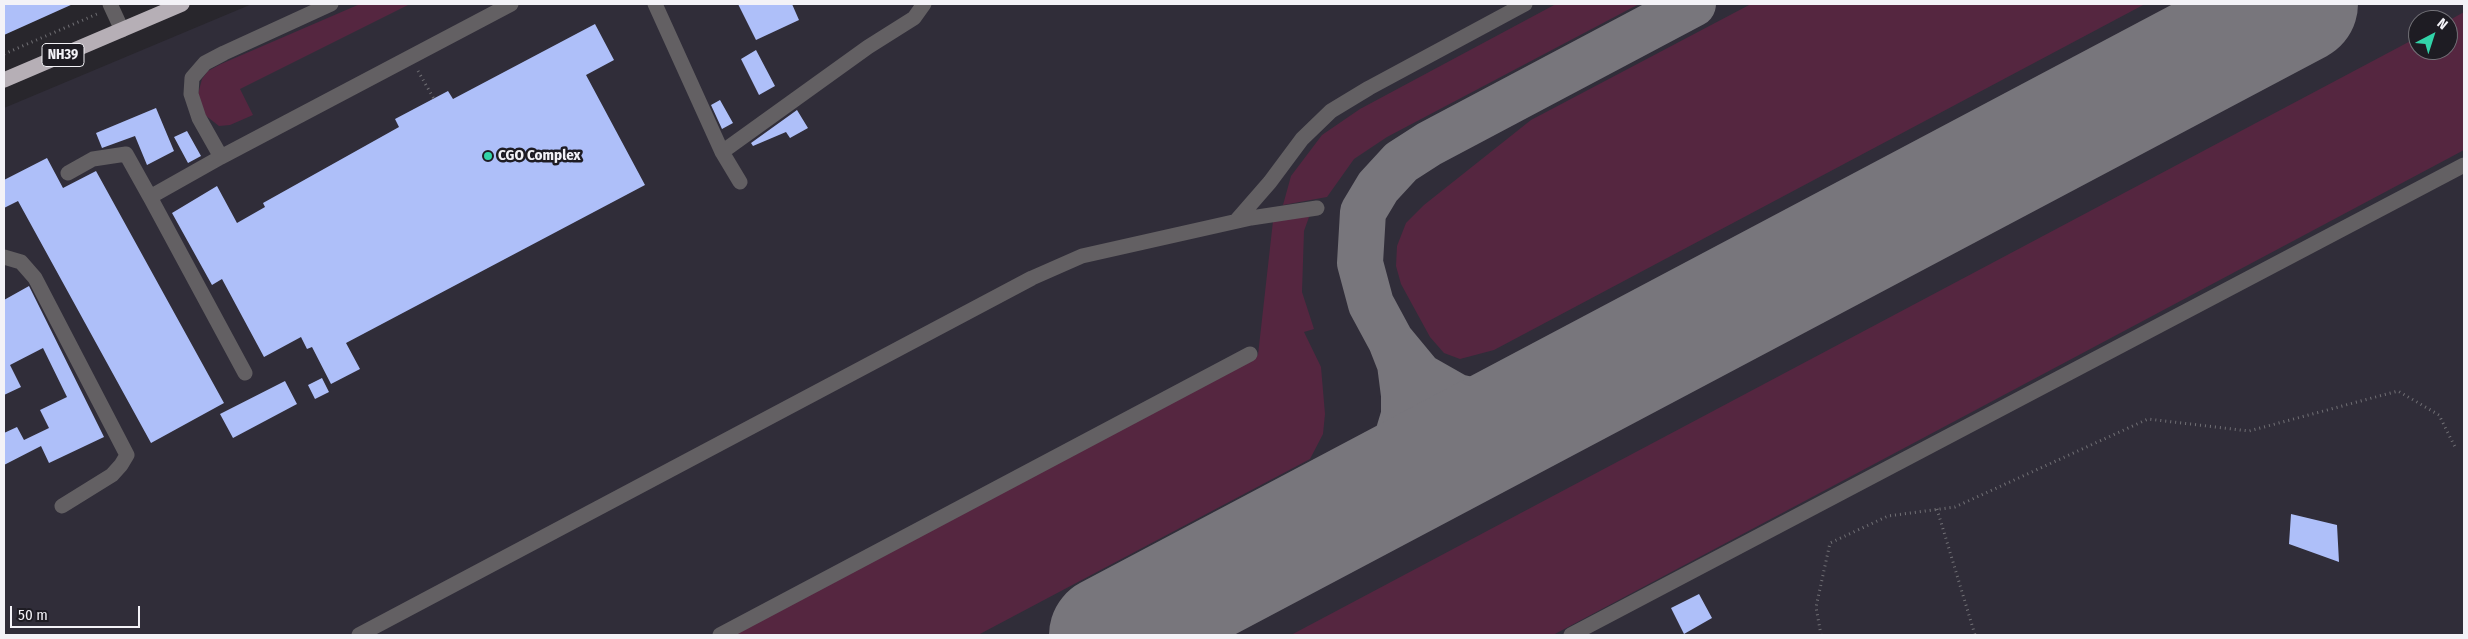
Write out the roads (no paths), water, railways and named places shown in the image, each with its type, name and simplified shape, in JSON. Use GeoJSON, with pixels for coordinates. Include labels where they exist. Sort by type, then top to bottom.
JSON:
{"type":"FeatureCollection","features":[{"type":"Feature","properties":{"kind":"highway","name":"NH39"},"geometry":{"type":"LineString","coordinates":[[4,80],[182,4]]}},
{"type":"Feature","properties":{"kind":"street"},"geometry":{"type":"LineString","coordinates":[[220,157],[199,118],[191,94],[192,78],[205,63],[218,56],[331,4]]}},
{"type":"Feature","properties":{"kind":"street"},"geometry":{"type":"LineString","coordinates":[[150,197],[220,157],[511,4]]}},
{"type":"Feature","properties":{"kind":"street"},"geometry":{"type":"LineString","coordinates":[[655,4],[722,152],[740,182]]}},
{"type":"Feature","properties":{"kind":"street"},"geometry":{"type":"LineString","coordinates":[[722,152],[853,58],[914,18],[924,4]]}},
{"type":"Feature","properties":{"kind":"street"},"geometry":{"type":"LineString","coordinates":[[1236,221],[1270,182],[1302,139],[1331,111],[1369,88],[1525,4]]}},
{"type":"Feature","properties":{"kind":"street"},"geometry":{"type":"LineString","coordinates":[[111,6],[122,30]]}},
{"type":"Feature","properties":{"kind":"street"},"geometry":{"type":"LineString","coordinates":[[68,173],[93,159],[126,154],[245,373]]}},
{"type":"Feature","properties":{"kind":"street"},"geometry":{"type":"LineString","coordinates":[[1571,635],[2464,164]]}},
{"type":"Feature","properties":{"kind":"street"},"geometry":{"type":"LineString","coordinates":[[359,635],[1032,278],[1082,256],[1236,221],[1316,208]]}},
{"type":"Feature","properties":{"kind":"street"},"geometry":{"type":"LineString","coordinates":[[4,257],[20,262],[35,278],[127,454],[121,465],[112,475],[62,506]]}},
{"type":"Feature","properties":{"kind":"street"},"geometry":{"type":"LineString","coordinates":[[720,635],[1250,354]]}},
{"type":"Feature","properties":{"kind":"place","name":"CGO Complex"},"geometry":{"type":"Point","coordinates":[488,156]}}]}
